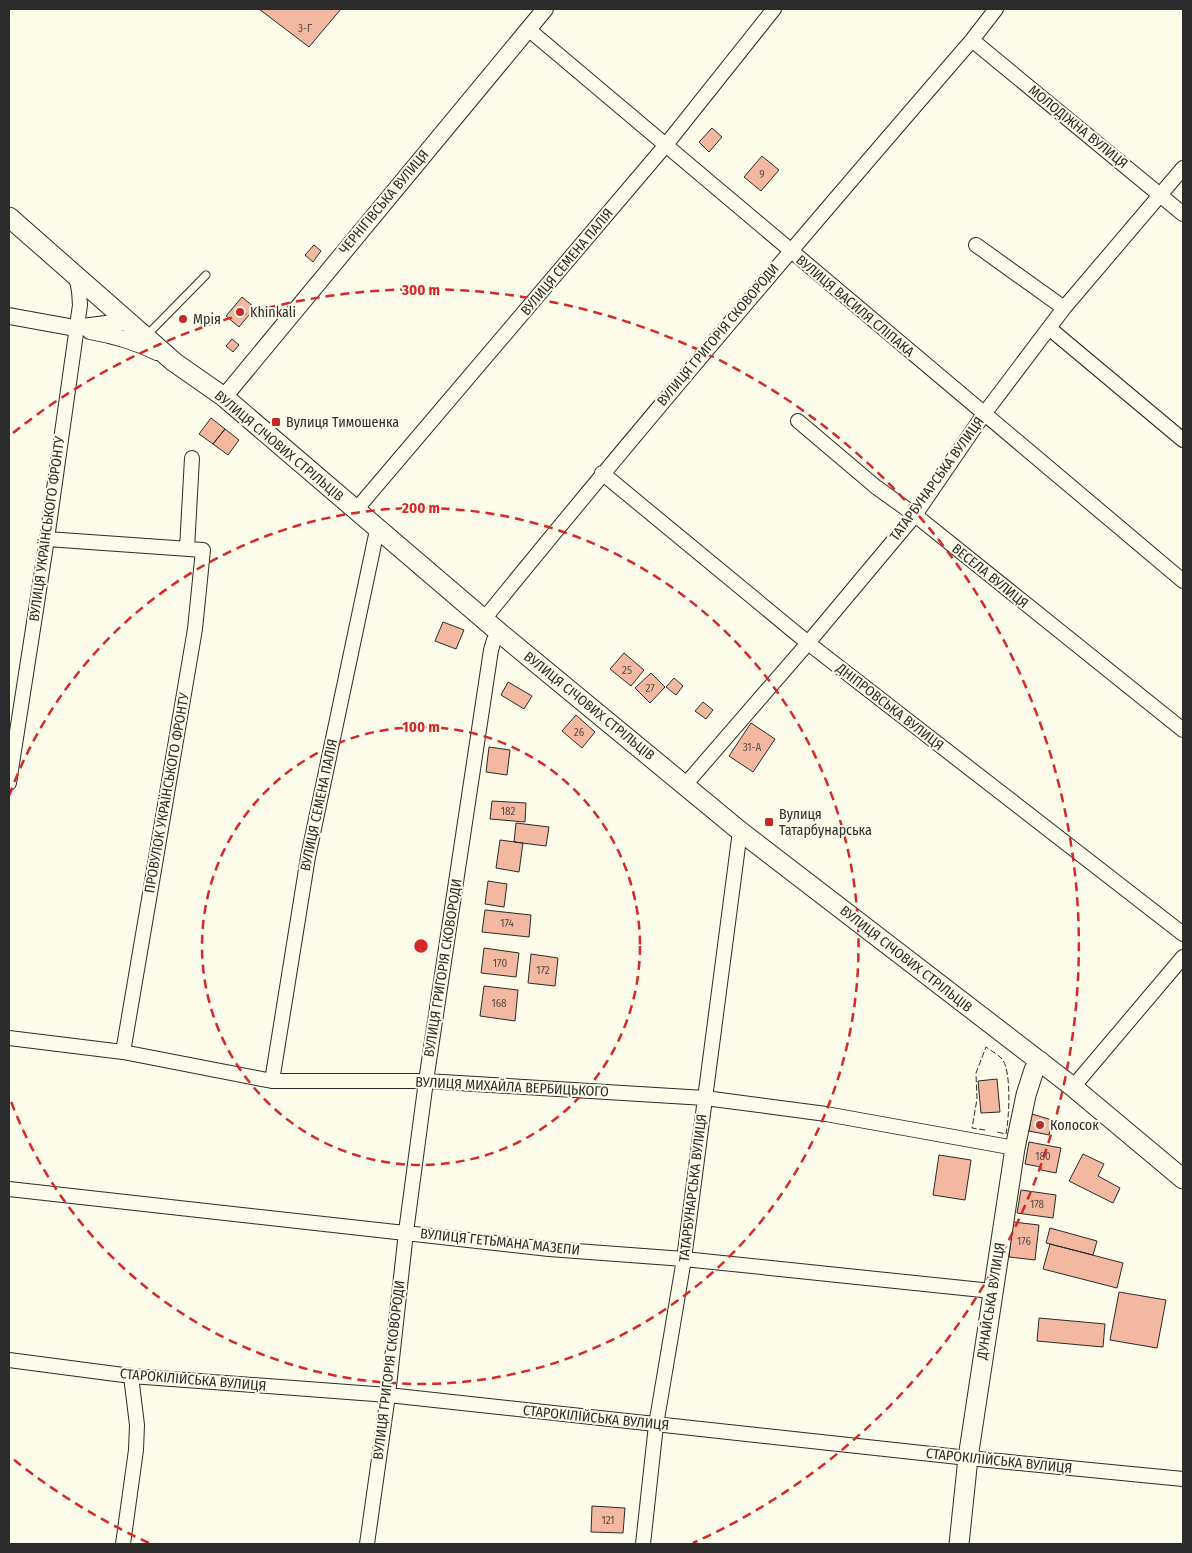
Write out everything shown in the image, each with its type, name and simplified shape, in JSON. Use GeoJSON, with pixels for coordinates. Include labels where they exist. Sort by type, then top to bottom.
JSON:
{"type":"FeatureCollection","features":[{"type":"Feature","properties":{"kind":"main road","name":"ВУЛИЦЯ СІЧОВИХ СТРІЛЬЦІВ"},"geometry":{"type":"LineString","coordinates":[[9,217],[174,362],[224,397],[377,530],[740,831],[1073,1087],[1183,1179]]}},
{"type":"Feature","properties":{"kind":"main road","name":"ДУНАЙСЬКА ВУЛИЦЯ"},"geometry":{"type":"LineString","coordinates":[[959,1544],[968,1458],[1015,1148],[1026,1095],[1034,1070],[1040,1062]]}},
{"type":"Feature","properties":{"kind":"street","name":"ЧЕРНІГІВСЬКА ВУЛИЦЯ"},"geometry":{"type":"LineString","coordinates":[[224,397],[545,9]]}},
{"type":"Feature","properties":{"kind":"street","name":"ВУЛИЦЯ СЕМЕНА ПАЛІЯ"},"geometry":{"type":"LineString","coordinates":[[355,511],[665,146],[774,9]]}},
{"type":"Feature","properties":{"kind":"street","name":"ВУЛИЦЯ ГРИГОРІЯ СКОВОРОДИ"},"geometry":{"type":"LineString","coordinates":[[484,619],[602,473],[972,40],[996,9]]}},
{"type":"Feature","properties":{"kind":"street","name":"ВУЛИЦЯ ВАСИЛЯ СЛІПАКА"},"geometry":{"type":"LineString","coordinates":[[528,29],[1183,581]]}},
{"type":"Feature","properties":{"kind":"street","name":"МОЛОДІЖНА ВУЛИЦЯ"},"geometry":{"type":"LineString","coordinates":[[972,40],[1183,214]]}},
{"type":"Feature","properties":{"kind":"street","name":"ТАТАРБУНАРСЬКА ВУЛИЦЯ"},"geometry":{"type":"LineString","coordinates":[[685,785],[915,516],[984,414],[1064,308],[1183,168]]}},
{"type":"Feature","properties":{"kind":"street"},"geometry":{"type":"LineString","coordinates":[[976,245],[1064,308]]}},
{"type":"Feature","properties":{"kind":"street","name":"ВУЛИЦЯ УКРАЇНСЬКОГО ФРОНТУ"},"geometry":{"type":"LineString","coordinates":[[9,783],[47,539],[75,328],[80,305],[76,276]]}},
{"type":"Feature","properties":{"kind":"street"},"geometry":{"type":"LineString","coordinates":[[9,316],[114,335],[142,344],[174,362]]}},
{"type":"Feature","properties":{"kind":"street"},"geometry":{"type":"LineString","coordinates":[[75,328],[129,321]]}},
{"type":"Feature","properties":{"kind":"street"},"geometry":{"type":"LineString","coordinates":[[1049,328],[1183,440]]}},
{"type":"Feature","properties":{"kind":"street","name":"ВЕСЕЛА ВУЛИЦЯ"},"geometry":{"type":"LineString","coordinates":[[798,421],[876,487],[1183,730]]}},
{"type":"Feature","properties":{"kind":"street"},"geometry":{"type":"LineString","coordinates":[[187,549],[192,458]]}},
{"type":"Feature","properties":{"kind":"street","name":"ДНІПРОВСЬКА ВУЛИЦЯ"},"geometry":{"type":"LineString","coordinates":[[602,473],[808,643],[1183,934]]}},
{"type":"Feature","properties":{"kind":"street","name":"ВУЛИЦЯ СЕМЕНА ПАЛІЯ"},"geometry":{"type":"LineString","coordinates":[[272,1081],[308,857],[377,530]]}},
{"type":"Feature","properties":{"kind":"street","name":"ПРОВУЛОК УКРАЇНСЬКОГО ФРОНТУ"},"geometry":{"type":"LineString","coordinates":[[47,539],[204,550],[195,629],[123,1052]]}},
{"type":"Feature","properties":{"kind":"street","name":"ВУЛИЦЯ ГРИГОРІЯ СКОВОРОДИ"},"geometry":{"type":"LineString","coordinates":[[366,1544],[388,1395],[406,1232],[426,1081],[491,650],[500,633]]}},
{"type":"Feature","properties":{"kind":"street","name":"ТАТАРБУНАРСЬКА ВУЛИЦЯ"},"geometry":{"type":"LineString","coordinates":[[643,1544],[656,1424],[684,1259],[740,831]]}},
{"type":"Feature","properties":{"kind":"street"},"geometry":{"type":"LineString","coordinates":[[1073,1087],[1183,957]]}},
{"type":"Feature","properties":{"kind":"street","name":"ВУЛИЦЯ МИХАЙЛА ВЕРБИЦЬКОГО"},"geometry":{"type":"LineString","coordinates":[[9,1038],[123,1052],[272,1081],[426,1081],[704,1098],[826,1114],[1015,1148]]}},
{"type":"Feature","properties":{"kind":"street","name":"ВУЛИЦЯ ГЕТЬМАНА МАЗЕПИ"},"geometry":{"type":"LineString","coordinates":[[9,1189],[549,1249],[684,1259],[992,1291]]}},
{"type":"Feature","properties":{"kind":"street","name":"СТАРОКІЛІЙСЬКА ВУЛИЦЯ"},"geometry":{"type":"LineString","coordinates":[[9,1360],[132,1376],[388,1395],[968,1458],[1183,1479]]}},
{"type":"Feature","properties":{"kind":"street"},"geometry":{"type":"LineString","coordinates":[[123,1544],[136,1450],[137,1425],[132,1376]]}},
{"type":"Feature","properties":{"kind":"lane"},"geometry":{"type":"LineString","coordinates":[[146,336],[206,275]]}},
{"type":"Feature","properties":{"kind":"building"},"geometry":{"type":"Polygon","coordinates":[[[259,9],[341,9],[309,47],[259,9]]]}},
{"type":"Feature","properties":{"kind":"building"},"geometry":{"type":"Polygon","coordinates":[[[712,128],[722,137],[709,152],[699,142],[712,128]]]}},
{"type":"Feature","properties":{"kind":"building"},"geometry":{"type":"Polygon","coordinates":[[[762,156],[779,170],[761,191],[744,177],[762,156]]]}},
{"type":"Feature","properties":{"kind":"building"},"geometry":{"type":"Polygon","coordinates":[[[314,245],[321,251],[313,262],[305,255],[314,245]]]}},
{"type":"Feature","properties":{"kind":"building","name":"Khinkali"},"geometry":{"type":"Polygon","coordinates":[[[242,297],[255,308],[239,327],[226,316],[242,297]]]}},
{"type":"Feature","properties":{"kind":"building"},"geometry":{"type":"Polygon","coordinates":[[[232,339],[239,345],[233,352],[226,346],[232,339]]]}},
{"type":"Feature","properties":{"kind":"building"},"geometry":{"type":"Polygon","coordinates":[[[211,418],[225,429],[213,444],[199,434],[211,418]]]}},
{"type":"Feature","properties":{"kind":"building"},"geometry":{"type":"Polygon","coordinates":[[[225,429],[239,440],[228,455],[213,444],[225,429]]]}},
{"type":"Feature","properties":{"kind":"building"},"geometry":{"type":"Polygon","coordinates":[[[443,622],[464,630],[456,649],[435,641],[443,622]]]}},
{"type":"Feature","properties":{"kind":"building"},"geometry":{"type":"Polygon","coordinates":[[[624,653],[644,670],[631,686],[610,669],[624,653]]]}},
{"type":"Feature","properties":{"kind":"building"},"geometry":{"type":"Polygon","coordinates":[[[651,673],[665,687],[650,703],[635,688],[651,673]]]}},
{"type":"Feature","properties":{"kind":"building"},"geometry":{"type":"Polygon","coordinates":[[[674,678],[683,686],[676,695],[666,687],[674,678]]]}},
{"type":"Feature","properties":{"kind":"building"},"geometry":{"type":"Polygon","coordinates":[[[508,682],[532,696],[524,709],[501,695],[508,682]]]}},
{"type":"Feature","properties":{"kind":"building"},"geometry":{"type":"Polygon","coordinates":[[[703,702],[713,710],[706,719],[695,711],[703,702]]]}},
{"type":"Feature","properties":{"kind":"building"},"geometry":{"type":"Polygon","coordinates":[[[576,715],[595,732],[582,748],[562,731],[576,715]]]}},
{"type":"Feature","properties":{"kind":"building"},"geometry":{"type":"Polygon","coordinates":[[[751,723],[775,739],[753,772],[729,756],[751,723]]]}},
{"type":"Feature","properties":{"kind":"building"},"geometry":{"type":"Polygon","coordinates":[[[489,747],[510,750],[507,775],[486,772],[489,747]]]}},
{"type":"Feature","properties":{"kind":"building"},"geometry":{"type":"Polygon","coordinates":[[[492,801],[526,803],[525,822],[490,819],[492,801]]]}},
{"type":"Feature","properties":{"kind":"building"},"geometry":{"type":"Polygon","coordinates":[[[516,823],[549,827],[546,846],[514,842],[516,823]]]}},
{"type":"Feature","properties":{"kind":"building"},"geometry":{"type":"Polygon","coordinates":[[[500,840],[523,843],[519,872],[496,868],[500,840]]]}},
{"type":"Feature","properties":{"kind":"building"},"geometry":{"type":"Polygon","coordinates":[[[488,881],[507,884],[504,907],[485,904],[488,881]]]}},
{"type":"Feature","properties":{"kind":"building"},"geometry":{"type":"Polygon","coordinates":[[[485,910],[531,915],[529,937],[482,932],[485,910]]]}},
{"type":"Feature","properties":{"kind":"building"},"geometry":{"type":"Polygon","coordinates":[[[484,948],[519,953],[516,977],[481,973],[484,948]]]}},
{"type":"Feature","properties":{"kind":"building"},"geometry":{"type":"Polygon","coordinates":[[[531,954],[558,958],[555,986],[528,983],[531,954]]]}},
{"type":"Feature","properties":{"kind":"building"},"geometry":{"type":"Polygon","coordinates":[[[484,986],[518,990],[515,1021],[480,1016],[484,986]]]}},
{"type":"Feature","properties":{"kind":"building"},"geometry":{"type":"Polygon","coordinates":[[[997,1079],[1000,1112],[981,1113],[978,1081],[997,1079]]]}},
{"type":"Feature","properties":{"kind":"building","name":"Колосок"},"geometry":{"type":"Polygon","coordinates":[[[1032,1114],[1052,1120],[1049,1135],[1029,1131],[1032,1114]]]}},
{"type":"Feature","properties":{"kind":"building"},"geometry":{"type":"Polygon","coordinates":[[[1029,1142],[1061,1148],[1056,1173],[1041,1170],[1041,1167],[1025,1164],[1029,1142]]]}},
{"type":"Feature","properties":{"kind":"building"},"geometry":{"type":"Polygon","coordinates":[[[1083,1154],[1104,1164],[1098,1176],[1120,1188],[1113,1203],[1069,1181],[1083,1154]]]}},
{"type":"Feature","properties":{"kind":"building"},"geometry":{"type":"Polygon","coordinates":[[[939,1155],[971,1160],[965,1200],[933,1195],[939,1155]]]}},
{"type":"Feature","properties":{"kind":"building"},"geometry":{"type":"Polygon","coordinates":[[[1021,1190],[1056,1195],[1053,1218],[1017,1213],[1021,1190]]]}},
{"type":"Feature","properties":{"kind":"building"},"geometry":{"type":"Polygon","coordinates":[[[1013,1222],[1039,1225],[1035,1260],[1009,1257],[1013,1222]]]}},
{"type":"Feature","properties":{"kind":"building"},"geometry":{"type":"Polygon","coordinates":[[[1050,1228],[1097,1241],[1093,1255],[1046,1243],[1050,1228]]]}},
{"type":"Feature","properties":{"kind":"building"},"geometry":{"type":"Polygon","coordinates":[[[1050,1244],[1123,1263],[1117,1288],[1043,1269],[1050,1244]]]}},
{"type":"Feature","properties":{"kind":"building"},"geometry":{"type":"Polygon","coordinates":[[[1119,1292],[1166,1300],[1157,1348],[1110,1340],[1119,1292]]]}},
{"type":"Feature","properties":{"kind":"building"},"geometry":{"type":"Polygon","coordinates":[[[1039,1318],[1105,1324],[1103,1347],[1037,1341],[1039,1318]]]}},
{"type":"Feature","properties":{"kind":"building"},"geometry":{"type":"Polygon","coordinates":[[[592,1506],[625,1508],[623,1533],[591,1532],[592,1506]]]}},
{"type":"Feature","properties":{"kind":"fence"},"geometry":{"type":"LineString","coordinates":[[985,1130],[972,1128],[977,1099],[976,1073],[986,1047],[1002,1059],[1007,1074],[1009,1107],[1006,1134],[997,1132]]}},
{"type":"Feature","properties":{"kind":"place","name":"Khinkali"},"geometry":{"type":"Point","coordinates":[240,312]}},
{"type":"Feature","properties":{"kind":"place","name":"Мрія"},"geometry":{"type":"Point","coordinates":[183,319]}},
{"type":"Feature","properties":{"kind":"place","name":"Вулиця Тимошенка"},"geometry":{"type":"Point","coordinates":[276,422]}},
{"type":"Feature","properties":{"kind":"place","name":"Вулиця Татарбунарська"},"geometry":{"type":"Point","coordinates":[769,822]}},
{"type":"Feature","properties":{"kind":"place","name":"Колосок"},"geometry":{"type":"Point","coordinates":[1040,1125]}}]}
